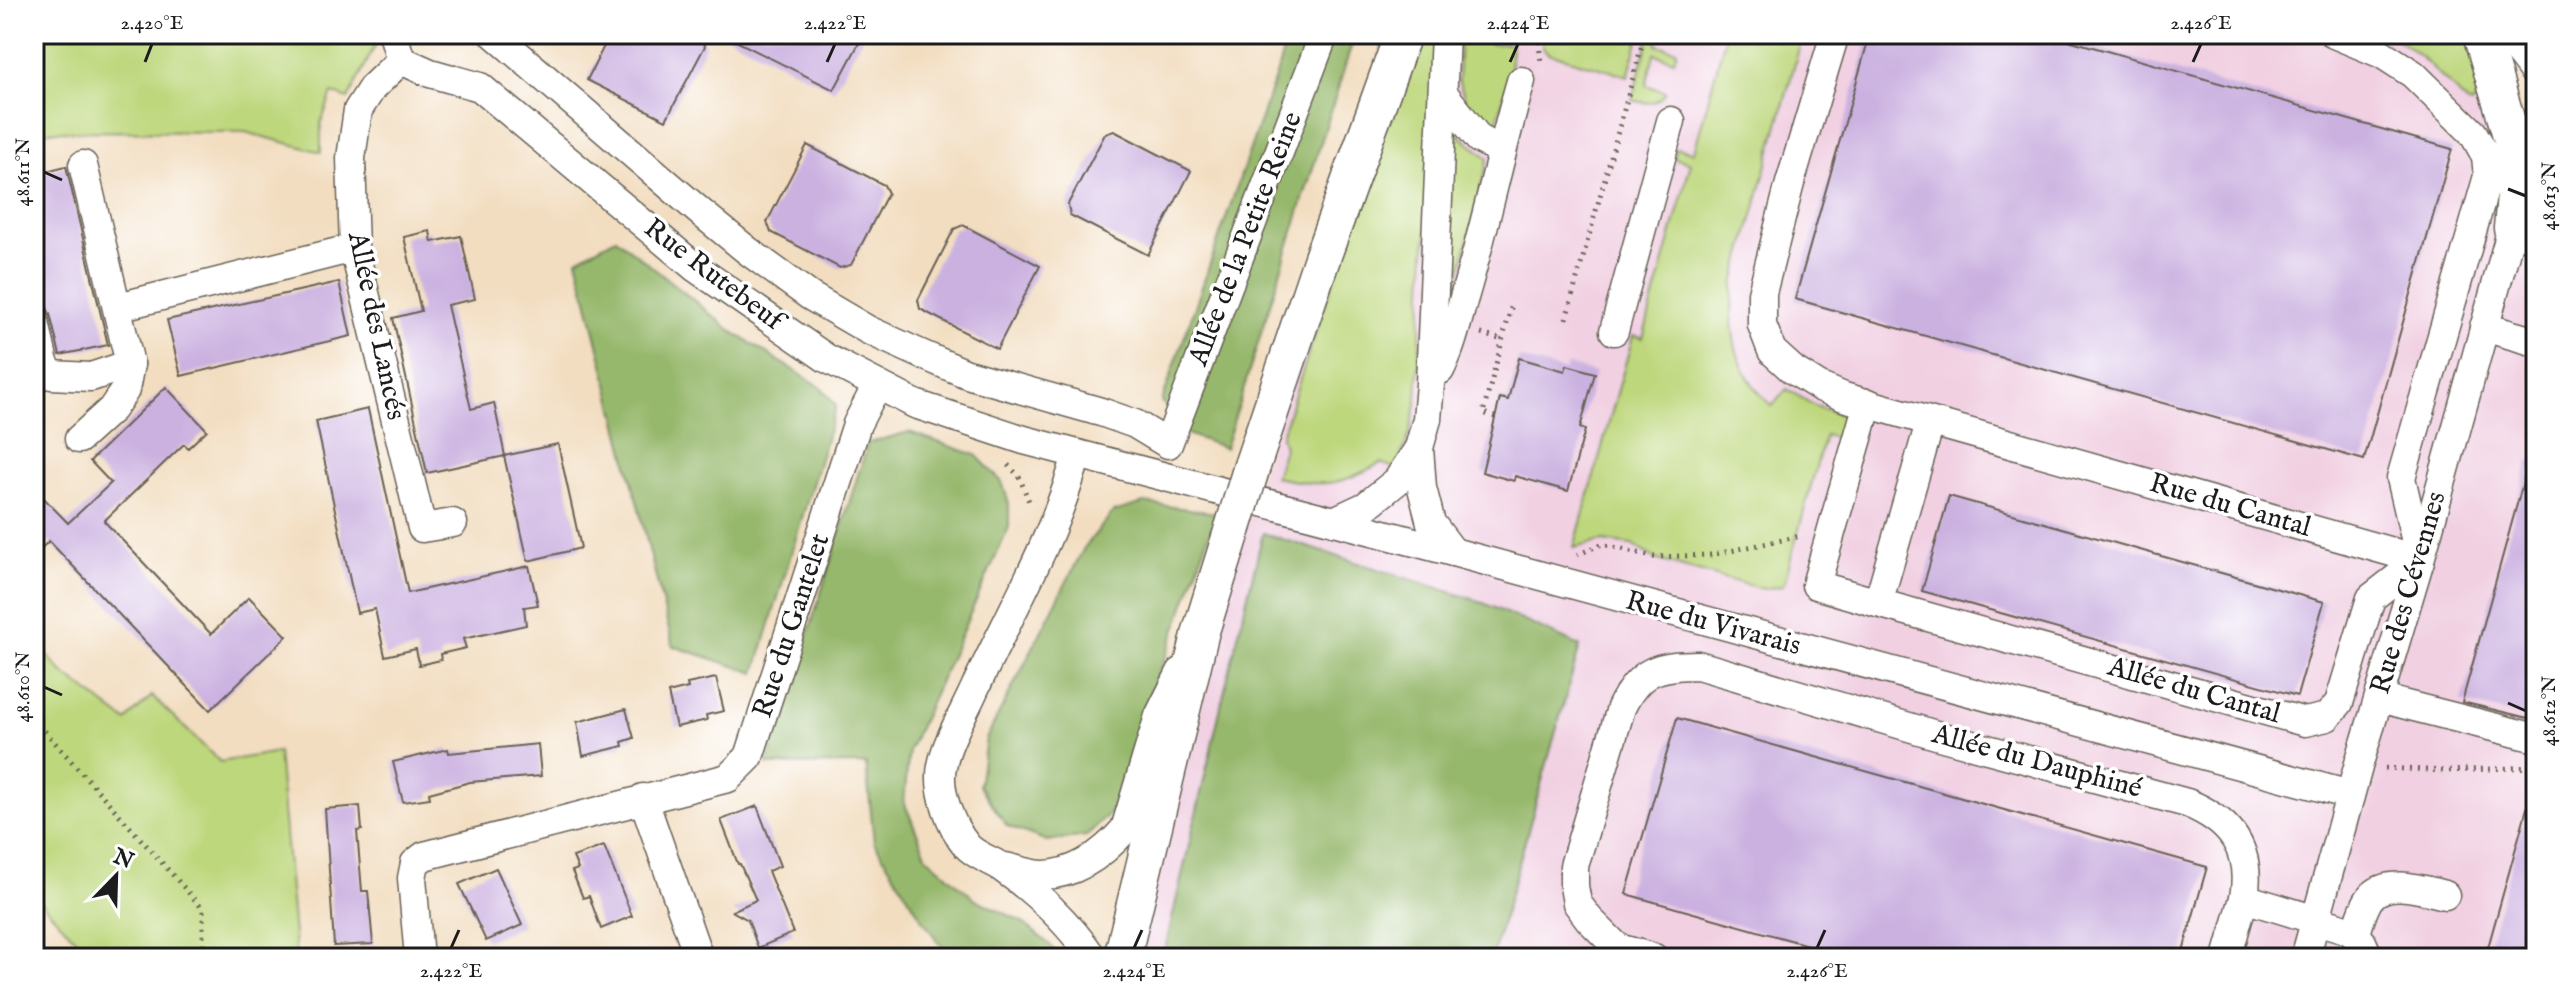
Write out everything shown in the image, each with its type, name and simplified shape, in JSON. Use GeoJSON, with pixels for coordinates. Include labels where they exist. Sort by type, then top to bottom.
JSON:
{"type":"FeatureCollection","features":[{"type":"Feature","properties":{"kind":"main road"},"geometry":{"type":"LineString","coordinates":[[1357,156],[1382,34]]}},
{"type":"Feature","properties":{"kind":"main road"},"geometry":{"type":"LineString","coordinates":[[1122,958],[1201,631],[1252,466],[1357,156],[1403,34]]}},
{"type":"Feature","properties":{"kind":"main road"},"geometry":{"type":"LineString","coordinates":[[2481,34],[2512,139],[2524,231]]}},
{"type":"Feature","properties":{"kind":"main road"},"geometry":{"type":"LineString","coordinates":[[2510,34],[2536,68]]}},
{"type":"Feature","properties":{"kind":"street","name":"Allée de la Petite Reine"},"geometry":{"type":"LineString","coordinates":[[494,34],[699,211],[810,296],[868,330],[967,374],[1101,412],[1135,424],[1168,444],[1324,34]]}},
{"type":"Feature","properties":{"kind":"street"},"geometry":{"type":"LineString","coordinates":[[1334,521],[1366,506],[1397,481],[1419,448],[1427,419],[1445,34]]}},
{"type":"Feature","properties":{"kind":"street","name":"Rue du Cantal"},"geometry":{"type":"LineString","coordinates":[[1835,34],[1790,183],[1762,293],[1762,325],[1772,351],[1793,370],[1820,387],[1930,423],[2420,560]]}},
{"type":"Feature","properties":{"kind":"street"},"geometry":{"type":"LineString","coordinates":[[2334,34],[2382,54],[2413,74],[2473,133],[2486,156],[2488,176],[2401,478],[2420,560]]}},
{"type":"Feature","properties":{"kind":"street","name":"Allée des Lancés"},"geometry":{"type":"LineString","coordinates":[[397,47],[358,110],[351,158],[354,248],[422,528],[453,523]]}},
{"type":"Feature","properties":{"kind":"street","name":"Rue Rutebeuf"},"geometry":{"type":"LineString","coordinates":[[397,47],[430,73],[480,87],[696,268],[826,358],[915,404],[1077,454]]}},
{"type":"Feature","properties":{"kind":"street"},"geometry":{"type":"LineString","coordinates":[[1430,384],[1442,367],[1457,321],[1486,222],[1501,150],[1521,81]]}},
{"type":"Feature","properties":{"kind":"street"},"geometry":{"type":"LineString","coordinates":[[1443,93],[1479,139],[1501,150]]}},
{"type":"Feature","properties":{"kind":"street"},"geometry":{"type":"LineString","coordinates":[[1614,331],[1671,121]]}},
{"type":"Feature","properties":{"kind":"street"},"geometry":{"type":"LineString","coordinates":[[79,439],[112,409],[125,390],[130,364],[83,165]]}},
{"type":"Feature","properties":{"kind":"street","name":"Rue des Cévennes"},"geometry":{"type":"LineString","coordinates":[[2305,958],[2484,327],[2524,231]]}},
{"type":"Feature","properties":{"kind":"street"},"geometry":{"type":"LineString","coordinates":[[118,307],[354,248]]}},
{"type":"Feature","properties":{"kind":"street"},"geometry":{"type":"LineString","coordinates":[[34,318],[44,363],[51,375],[91,377],[130,364]]}},
{"type":"Feature","properties":{"kind":"street"},"geometry":{"type":"LineString","coordinates":[[2484,327],[2536,342]]}},
{"type":"Feature","properties":{"kind":"street","name":"Rue du Gantelet"},"geometry":{"type":"LineString","coordinates":[[419,958],[412,878],[415,863],[424,856],[728,778],[749,757],[857,424],[877,385]]}},
{"type":"Feature","properties":{"kind":"street"},"geometry":{"type":"LineString","coordinates":[[1831,533],[1868,403]]}},
{"type":"Feature","properties":{"kind":"street"},"geometry":{"type":"LineString","coordinates":[[1878,603],[1930,423]]}},
{"type":"Feature","properties":{"kind":"street"},"geometry":{"type":"LineString","coordinates":[[1419,448],[1422,488],[1431,523],[1453,552]]}},
{"type":"Feature","properties":{"kind":"street"},"geometry":{"type":"LineString","coordinates":[[1077,454],[1067,491],[1050,533],[988,660],[941,767],[943,795],[953,822],[967,846],[998,865],[1076,933],[1093,958]]}},
{"type":"Feature","properties":{"kind":"street","name":"Rue du Vivarais"},"geometry":{"type":"LineString","coordinates":[[1077,454],[1453,552],[2350,795]]}},
{"type":"Feature","properties":{"kind":"street","name":"Allée du Cantal"},"geometry":{"type":"LineString","coordinates":[[1831,533],[1816,585],[2305,722],[2327,717],[2339,703],[2371,598],[2420,560]]}},
{"type":"Feature","properties":{"kind":"street"},"geometry":{"type":"LineString","coordinates":[[998,865],[1042,875],[1062,872],[1094,859],[1119,836],[1125,829],[1159,716],[1201,631]]}},
{"type":"Feature","properties":{"kind":"street","name":"Allée du Dauphiné"},"geometry":{"type":"LineString","coordinates":[[1654,958],[1618,948],[1589,919],[1577,903],[1574,866],[1621,708],[1631,687],[1649,673],[1672,665],[1698,665],[1943,737],[2187,803],[2206,811],[2235,839],[2245,859],[2247,876],[2244,898],[2227,958]]}},
{"type":"Feature","properties":{"kind":"street"},"geometry":{"type":"LineString","coordinates":[[2379,698],[2536,738]]}},
{"type":"Feature","properties":{"kind":"street"},"geometry":{"type":"LineString","coordinates":[[643,798],[699,958]]}},
{"type":"Feature","properties":{"kind":"street"},"geometry":{"type":"LineString","coordinates":[[2362,946],[2371,897],[2384,889],[2400,887],[2445,895]]}},
{"type":"Feature","properties":{"kind":"street"},"geometry":{"type":"LineString","coordinates":[[2244,898],[2349,930],[2362,946]]}},
{"type":"Feature","properties":{"kind":"path"},"geometry":{"type":"LineString","coordinates":[[1566,319],[1645,34]]}},
{"type":"Feature","properties":{"kind":"path"},"geometry":{"type":"LineString","coordinates":[[1495,417],[1483,413],[1512,304]]}},
{"type":"Feature","properties":{"kind":"path"},"geometry":{"type":"LineString","coordinates":[[1472,331],[1503,340]]}},
{"type":"Feature","properties":{"kind":"path"},"geometry":{"type":"LineString","coordinates":[[1565,560],[1602,544],[1654,557],[1711,555],[1790,537],[1831,533]]}},
{"type":"Feature","properties":{"kind":"path"},"geometry":{"type":"LineString","coordinates":[[34,719],[203,909],[203,958]]}},
{"type":"Feature","properties":{"kind":"path"},"geometry":{"type":"LineString","coordinates":[[2360,760],[2389,769],[2446,771],[2536,767]]}},
{"type":"Feature","properties":{"kind":"shaded area"},"geometry":{"type":"Polygon","coordinates":[[[1402,34],[2470,34],[2536,245],[2536,958],[1132,958],[1206,643],[1402,34]]]}},
{"type":"Feature","properties":{"kind":"green space"},"geometry":{"type":"Polygon","coordinates":[[[34,34],[373,34],[375,46],[348,99],[332,93],[321,123],[321,152],[245,132],[34,131],[34,34]]]}},
{"type":"Feature","properties":{"kind":"green space"},"geometry":{"type":"Polygon","coordinates":[[[1288,34],[1355,34],[1225,448],[1184,433],[1162,401],[1288,34]]]}},
{"type":"Feature","properties":{"kind":"green space"},"geometry":{"type":"Polygon","coordinates":[[[1415,34],[1437,34],[1417,398],[1409,434],[1394,468],[1381,463],[1352,477],[1330,483],[1275,477],[1284,448],[1281,436],[1415,34]]]}},
{"type":"Feature","properties":{"kind":"green space"},"geometry":{"type":"Polygon","coordinates":[[[1460,34],[1490,34],[1491,44],[1512,44],[1510,74],[1495,128],[1487,129],[1469,109],[1458,80],[1460,34]]]}},
{"type":"Feature","properties":{"kind":"green space"},"geometry":{"type":"Polygon","coordinates":[[[1542,34],[1640,34],[1628,76],[1548,53],[1542,47],[1542,34]]]}},
{"type":"Feature","properties":{"kind":"green space"},"geometry":{"type":"Polygon","coordinates":[[[1650,34],[1659,34],[1657,45],[1677,50],[1674,60],[1654,54],[1646,85],[1666,92],[1659,99],[1647,103],[1632,100],[1650,34]]]}},
{"type":"Feature","properties":{"kind":"green space"},"geometry":{"type":"Polygon","coordinates":[[[1726,34],[1803,34],[1734,284],[1732,319],[1736,350],[1749,379],[1772,406],[1787,389],[1815,406],[1852,418],[1846,440],[1825,435],[1784,583],[1763,589],[1658,560],[1632,545],[1603,541],[1574,548],[1633,336],[1643,338],[1691,163],[1674,158],[1676,148],[1694,152],[1726,34]]]}},
{"type":"Feature","properties":{"kind":"green space"},"geometry":{"type":"Polygon","coordinates":[[[2390,34],[2466,34],[2487,95],[2470,105],[2421,57],[2390,34]]]}},
{"type":"Feature","properties":{"kind":"green space"},"geometry":{"type":"Polygon","coordinates":[[[1453,132],[1488,158],[1444,338],[1453,132]]]}},
{"type":"Feature","properties":{"kind":"green space"},"geometry":{"type":"Polygon","coordinates":[[[616,238],[733,332],[822,388],[836,406],[755,673],[673,646],[577,259],[616,238]]]}},
{"type":"Feature","properties":{"kind":"green space"},"geometry":{"type":"Polygon","coordinates":[[[909,432],[976,455],[1002,482],[1009,504],[1009,527],[909,750],[904,802],[927,857],[975,899],[1021,921],[1061,958],[950,958],[874,842],[866,764],[767,765],[868,443],[909,432]]]}},
{"type":"Feature","properties":{"kind":"green space"},"geometry":{"type":"Polygon","coordinates":[[[1144,503],[1217,513],[1146,704],[1112,811],[1086,836],[1047,841],[1007,826],[979,786],[986,739],[1084,548],[1113,512],[1144,503]]]}},
{"type":"Feature","properties":{"kind":"green space"},"geometry":{"type":"Polygon","coordinates":[[[1263,533],[1479,601],[1580,646],[1492,958],[1163,958],[1263,533]]]}},
{"type":"Feature","properties":{"kind":"green space"},"geometry":{"type":"Polygon","coordinates":[[[34,641],[61,671],[126,721],[152,696],[220,762],[278,752],[296,958],[94,958],[34,895],[34,641]]]}},
{"type":"Feature","properties":{"kind":"building"},"geometry":{"type":"Polygon","coordinates":[[[610,34],[695,34],[702,38],[705,46],[666,120],[587,80],[610,34]]]}},
{"type":"Feature","properties":{"kind":"building"},"geometry":{"type":"Polygon","coordinates":[[[722,34],[864,34],[834,90],[722,34]]]}},
{"type":"Feature","properties":{"kind":"building"},"geometry":{"type":"Polygon","coordinates":[[[1870,34],[2047,34],[2452,149],[2364,460],[1795,299],[1870,34]]]}},
{"type":"Feature","properties":{"kind":"building"},"geometry":{"type":"Polygon","coordinates":[[[1114,131],[1191,171],[1148,255],[1070,215],[1068,204],[1105,134],[1114,131]]]}},
{"type":"Feature","properties":{"kind":"building"},"geometry":{"type":"Polygon","coordinates":[[[807,145],[884,185],[888,193],[851,265],[840,268],[771,232],[767,222],[807,145]]]}},
{"type":"Feature","properties":{"kind":"building"},"geometry":{"type":"Polygon","coordinates":[[[66,166],[108,345],[60,355],[50,314],[46,306],[34,301],[34,174],[66,166]]]}},
{"type":"Feature","properties":{"kind":"building"},"geometry":{"type":"Polygon","coordinates":[[[963,225],[1040,266],[997,349],[920,309],[918,300],[954,229],[963,225]]]}},
{"type":"Feature","properties":{"kind":"building"},"geometry":{"type":"Polygon","coordinates":[[[430,231],[432,242],[461,236],[475,299],[447,305],[471,409],[494,403],[505,456],[427,473],[393,318],[421,311],[404,237],[430,231]]]}},
{"type":"Feature","properties":{"kind":"building"},"geometry":{"type":"Polygon","coordinates":[[[339,282],[351,336],[181,376],[167,320],[339,282]]]}},
{"type":"Feature","properties":{"kind":"building"},"geometry":{"type":"Polygon","coordinates":[[[1519,358],[1565,371],[1567,365],[1595,373],[1580,428],[1585,430],[1568,491],[1515,476],[1514,481],[1482,472],[1500,398],[1508,400],[1519,358]]]}},
{"type":"Feature","properties":{"kind":"building"},"geometry":{"type":"Polygon","coordinates":[[[166,387],[207,430],[188,448],[184,444],[104,521],[211,634],[249,597],[287,636],[210,710],[49,541],[34,555],[34,488],[68,523],[111,483],[90,461],[166,387]]]}},
{"type":"Feature","properties":{"kind":"building"},"geometry":{"type":"Polygon","coordinates":[[[368,409],[408,593],[529,566],[538,605],[524,607],[526,625],[463,639],[466,648],[440,654],[441,660],[419,665],[416,649],[385,656],[375,609],[357,613],[316,421],[368,409]]]}},
{"type":"Feature","properties":{"kind":"building"},"geometry":{"type":"Polygon","coordinates":[[[558,444],[581,548],[528,561],[504,456],[558,444]]]}},
{"type":"Feature","properties":{"kind":"building"},"geometry":{"type":"Polygon","coordinates":[[[2529,461],[2536,461],[2536,720],[2462,702],[2529,461]]]}},
{"type":"Feature","properties":{"kind":"building"},"geometry":{"type":"Polygon","coordinates":[[[1949,496],[2324,602],[2297,696],[1922,591],[1949,496]]]}},
{"type":"Feature","properties":{"kind":"building"},"geometry":{"type":"Polygon","coordinates":[[[716,678],[724,711],[706,715],[707,720],[676,727],[668,693],[688,688],[687,684],[716,678]]]}},
{"type":"Feature","properties":{"kind":"building"},"geometry":{"type":"Polygon","coordinates":[[[626,709],[634,738],[622,742],[623,746],[583,756],[577,722],[626,709]]]}},
{"type":"Feature","properties":{"kind":"building"},"geometry":{"type":"Polygon","coordinates":[[[1677,718],[2207,867],[2181,958],[1854,958],[1626,894],[1677,718]]]}},
{"type":"Feature","properties":{"kind":"building"},"geometry":{"type":"Polygon","coordinates":[[[538,744],[541,776],[470,782],[429,793],[430,798],[403,802],[393,762],[448,749],[449,753],[538,744]]]}},
{"type":"Feature","properties":{"kind":"building"},"geometry":{"type":"Polygon","coordinates":[[[2529,801],[2536,802],[2536,958],[2485,958],[2529,801]]]}},
{"type":"Feature","properties":{"kind":"building"},"geometry":{"type":"Polygon","coordinates":[[[360,806],[362,830],[357,831],[362,891],[368,891],[373,944],[334,946],[325,809],[360,806]]]}},
{"type":"Feature","properties":{"kind":"building"},"geometry":{"type":"Polygon","coordinates":[[[757,806],[780,866],[768,871],[793,933],[758,948],[748,920],[732,911],[756,900],[721,820],[757,806]]]}},
{"type":"Feature","properties":{"kind":"building"},"geometry":{"type":"Polygon","coordinates":[[[604,846],[632,916],[601,929],[589,896],[583,898],[572,871],[578,869],[573,857],[604,846]]]}},
{"type":"Feature","properties":{"kind":"building"},"geometry":{"type":"Polygon","coordinates":[[[496,868],[522,925],[486,941],[459,884],[496,868]]]}}]}
